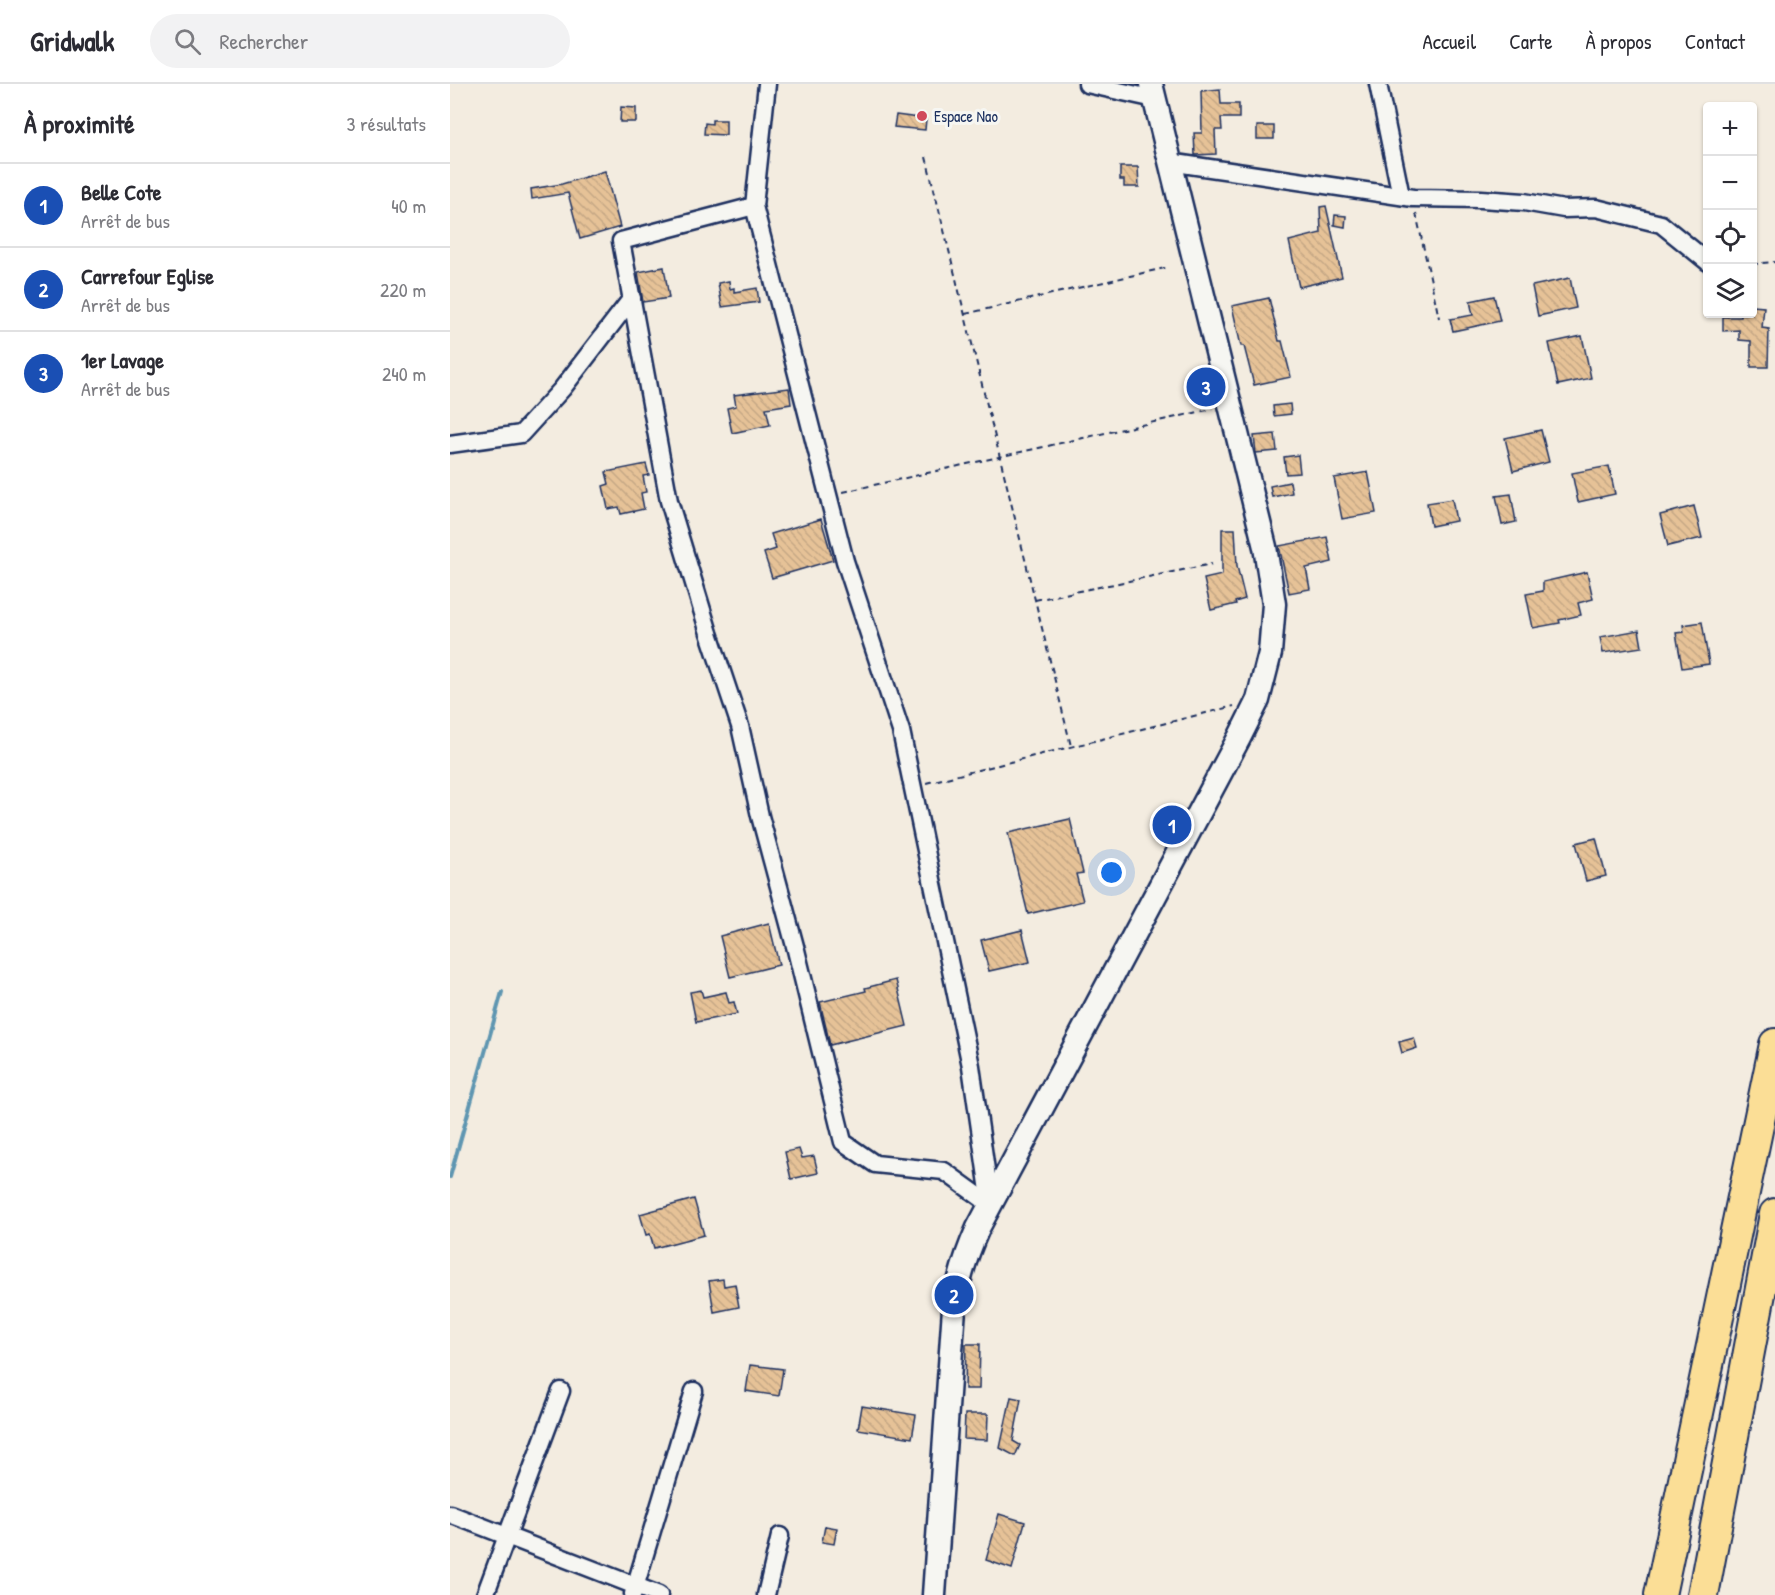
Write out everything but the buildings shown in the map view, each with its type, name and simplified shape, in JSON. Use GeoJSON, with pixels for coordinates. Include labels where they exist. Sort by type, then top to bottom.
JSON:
{"type":"FeatureCollection","features":[{"type":"Feature","properties":{"kind":"highway"},"geometry":{"type":"LineString","coordinates":[[1660,1595],[1775,1044]]}},
{"type":"Feature","properties":{"kind":"highway"},"geometry":{"type":"LineString","coordinates":[[1703,1595],[1775,1214]]}},
{"type":"Feature","properties":{"kind":"street"},"geometry":{"type":"LineString","coordinates":[[766,84],[753,206],[845,561],[901,731],[971,1066],[991,1205]]}},
{"type":"Feature","properties":{"kind":"street"},"geometry":{"type":"LineString","coordinates":[[934,1595],[957,1292],[964,1259],[1258,700],[1270,653],[1274,604],[1265,547],[1153,92],[1087,84]]}},
{"type":"Feature","properties":{"kind":"street"},"geometry":{"type":"LineString","coordinates":[[1378,84],[1407,197]]}},
{"type":"Feature","properties":{"kind":"street"},"geometry":{"type":"LineString","coordinates":[[1169,162],[1407,197],[1492,199],[1564,209],[1596,208],[1661,224],[1703,259]]}},
{"type":"Feature","properties":{"kind":"street"},"geometry":{"type":"LineString","coordinates":[[753,206],[621,241],[669,501],[708,633],[740,726],[760,816],[796,950],[843,1142],[875,1164],[944,1171],[991,1205]]}},
{"type":"Feature","properties":{"kind":"street"},"geometry":{"type":"LineString","coordinates":[[450,444],[521,434],[562,389],[632,298]]}},
{"type":"Feature","properties":{"kind":"street"},"geometry":{"type":"LineString","coordinates":[[485,1595],[561,1391]]}},
{"type":"Feature","properties":{"kind":"street"},"geometry":{"type":"LineString","coordinates":[[634,1590],[694,1391]]}},
{"type":"Feature","properties":{"kind":"street"},"geometry":{"type":"LineString","coordinates":[[450,1514],[634,1590],[659,1595]]}},
{"type":"Feature","properties":{"kind":"street"},"geometry":{"type":"LineString","coordinates":[[766,1595],[780,1536]]}},
{"type":"Feature","properties":{"kind":"path"},"geometry":{"type":"LineString","coordinates":[[926,157],[1071,746]]}},
{"type":"Feature","properties":{"kind":"path"},"geometry":{"type":"LineString","coordinates":[[1407,197],[1439,318]]}},
{"type":"Feature","properties":{"kind":"path"},"geometry":{"type":"LineString","coordinates":[[1757,264],[1775,262]]}},
{"type":"Feature","properties":{"kind":"path"},"geometry":{"type":"LineString","coordinates":[[965,314],[1169,267]]}},
{"type":"Feature","properties":{"kind":"path"},"geometry":{"type":"LineString","coordinates":[[828,495],[1230,405]]}},
{"type":"Feature","properties":{"kind":"path"},"geometry":{"type":"LineString","coordinates":[[1035,600],[1212,564]]}},
{"type":"Feature","properties":{"kind":"path"},"geometry":{"type":"LineString","coordinates":[[913,786],[1258,700]]}},
{"type":"Feature","properties":{"kind":"waterway"},"geometry":{"type":"LineString","coordinates":[[450,1177],[502,992]]}},
{"type":"Feature","properties":{"kind":"place","name":"Espace Nao"},"geometry":{"type":"Point","coordinates":[922,116]}},
{"type":"Feature","properties":{"kind":"place","name":"1er Lavage"},"geometry":{"type":"Point","coordinates":[1206,387]}},
{"type":"Feature","properties":{"kind":"place","name":"Belle Cote"},"geometry":{"type":"Point","coordinates":[1172,825]}},
{"type":"Feature","properties":{"kind":"place","name":"Carrefour Eglise"},"geometry":{"type":"Point","coordinates":[954,1295]}}]}
